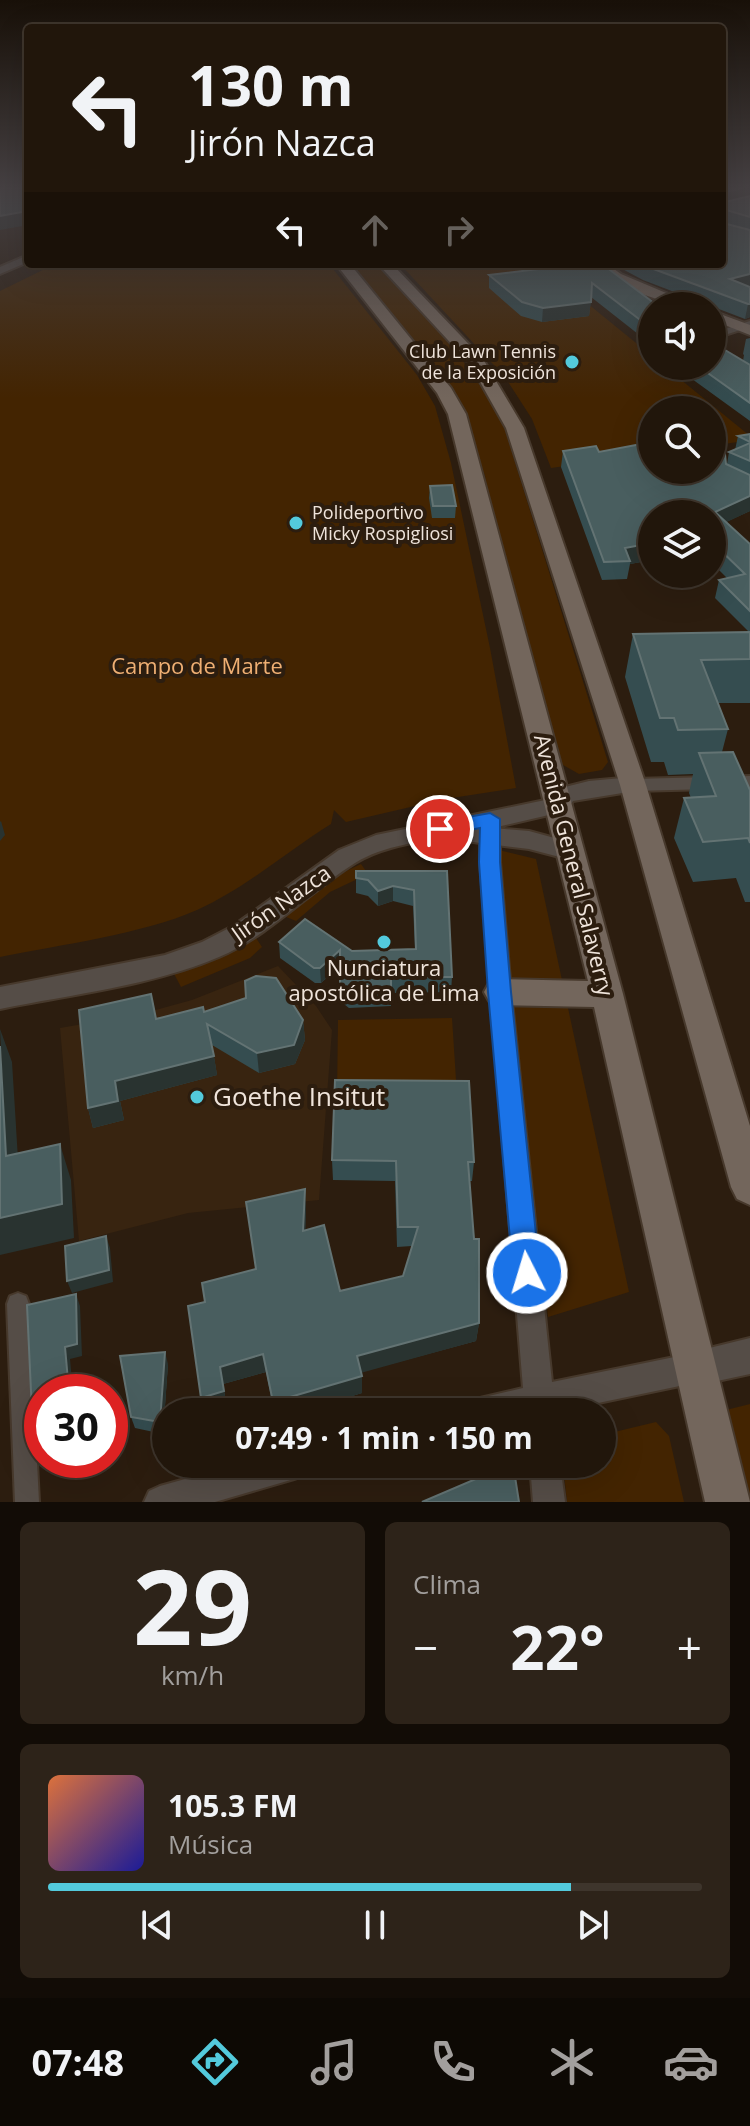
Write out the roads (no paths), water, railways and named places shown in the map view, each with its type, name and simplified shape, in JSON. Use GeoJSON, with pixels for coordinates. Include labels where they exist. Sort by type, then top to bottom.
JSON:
{"type":"FeatureCollection","features":[{"type":"Feature","properties":{"kind":"main road","name":"Avenida General Salaverry"},"geometry":{"type":"LineString","coordinates":[[346,268],[397,328],[445,392],[457,414],[477,481],[607,994],[728,1502]]}},
{"type":"Feature","properties":{"kind":"main road"},"geometry":{"type":"LineString","coordinates":[[389,268],[477,362],[515,428],[633,785],[750,1187]]}},
{"type":"Feature","properties":{"kind":"main road"},"geometry":{"type":"LineString","coordinates":[[604,268],[616,277],[654,292]]}},
{"type":"Feature","properties":{"kind":"main road"},"geometry":{"type":"LineString","coordinates":[[726,320],[747,327]]}},
{"type":"Feature","properties":{"kind":"main road"},"geometry":{"type":"LineString","coordinates":[[500,992],[607,994]]}},
{"type":"Feature","properties":{"kind":"street"},"geometry":{"type":"LineString","coordinates":[[0,271],[24,260]]}},
{"type":"Feature","properties":{"kind":"street"},"geometry":{"type":"LineString","coordinates":[[616,277],[638,293]]}},
{"type":"Feature","properties":{"kind":"street"},"geometry":{"type":"LineString","coordinates":[[726,332],[747,327]]}},
{"type":"Feature","properties":{"kind":"street"},"geometry":{"type":"LineString","coordinates":[[726,358],[750,376]]}},
{"type":"Feature","properties":{"kind":"street","name":"Jirón Nazca"},"geometry":{"type":"LineString","coordinates":[[0,998],[166,965],[211,949],[242,933],[348,856],[384,841],[490,827],[558,805],[565,795],[589,789],[750,782]]}},
{"type":"Feature","properties":{"kind":"street"},"geometry":{"type":"LineString","coordinates":[[490,827],[500,992],[538,1398]]}},
{"type":"Feature","properties":{"kind":"street","name":"Jirón Nazca"},"geometry":{"type":"LineString","coordinates":[[490,827],[571,851]]}},
{"type":"Feature","properties":{"kind":"street"},"geometry":{"type":"LineString","coordinates":[[18,1304],[27,1502]]}},
{"type":"Feature","properties":{"kind":"street"},"geometry":{"type":"LineString","coordinates":[[568,1398],[750,1356]]}},
{"type":"Feature","properties":{"kind":"street"},"geometry":{"type":"LineString","coordinates":[[160,1502],[245,1478]]}},
{"type":"Feature","properties":{"kind":"street"},"geometry":{"type":"LineString","coordinates":[[546,1478],[549,1502]]}},
{"type":"Feature","properties":{"kind":"place","name":"Club Lawn Tennis de la Exposición"},"geometry":{"type":"Point","coordinates":[572,362]}},
{"type":"Feature","properties":{"kind":"place","name":"Polideportivo Micky Rospigliosi"},"geometry":{"type":"Point","coordinates":[296,523]}},
{"type":"Feature","properties":{"kind":"place","name":"Nunciatura apostólica de Lima"},"geometry":{"type":"Point","coordinates":[384,942]}},
{"type":"Feature","properties":{"kind":"place","name":"Goethe Insitut"},"geometry":{"type":"Point","coordinates":[197,1097]}},
{"type":"Feature","properties":{"kind":"park label","name":"Campo de Marte"},"geometry":{"type":"Point","coordinates":[197,666]}}]}
